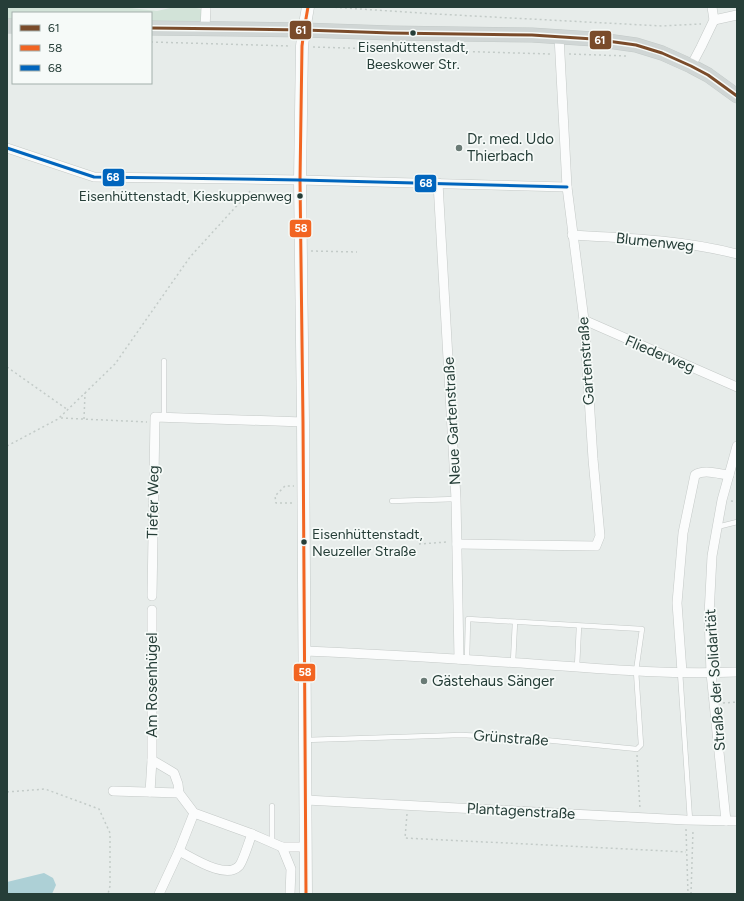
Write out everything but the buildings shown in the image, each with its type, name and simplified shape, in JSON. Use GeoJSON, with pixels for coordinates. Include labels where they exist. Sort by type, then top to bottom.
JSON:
{"type":"FeatureCollection","features":[{"type":"Feature","properties":{"kind":"main road"},"geometry":{"type":"LineString","coordinates":[[306,894],[304,485],[300,180],[302,46],[308,7]]}},
{"type":"Feature","properties":{"kind":"main road"},"geometry":{"type":"LineString","coordinates":[[152,28],[559,36],[593,39],[636,45],[662,53],[691,66],[737,96]]}},
{"type":"Feature","properties":{"kind":"street"},"geometry":{"type":"LineString","coordinates":[[205,29],[206,7]]}},
{"type":"Feature","properties":{"kind":"street"},"geometry":{"type":"LineString","coordinates":[[691,66],[714,20],[712,7]]}},
{"type":"Feature","properties":{"kind":"street"},"geometry":{"type":"LineString","coordinates":[[714,20],[737,15]]}},
{"type":"Feature","properties":{"kind":"street","name":"Gartenstraße"},"geometry":{"type":"LineString","coordinates":[[457,542],[596,546],[600,536],[593,458],[584,320],[567,187],[559,36]]}},
{"type":"Feature","properties":{"kind":"street"},"geometry":{"type":"LineString","coordinates":[[7,148],[94,177],[300,180],[567,187]]}},
{"type":"Feature","properties":{"kind":"street","name":"Neue Gartenstraße"},"geometry":{"type":"LineString","coordinates":[[438,183],[456,499],[463,659]]}},
{"type":"Feature","properties":{"kind":"street","name":"Blumenweg"},"geometry":{"type":"LineString","coordinates":[[572,235],[649,239],[737,254]]}},
{"type":"Feature","properties":{"kind":"street","name":"Fliederweg"},"geometry":{"type":"LineString","coordinates":[[584,320],[737,387]]}},
{"type":"Feature","properties":{"kind":"street"},"geometry":{"type":"LineString","coordinates":[[155,422],[155,417],[303,422]]}},
{"type":"Feature","properties":{"kind":"street","name":"Tiefer Weg"},"geometry":{"type":"LineString","coordinates":[[152,596],[155,422]]}},
{"type":"Feature","properties":{"kind":"street","name":"Straße der Solidarität"},"geometry":{"type":"LineString","coordinates":[[726,821],[711,673],[709,615],[712,556],[722,500],[737,446]]}},
{"type":"Feature","properties":{"kind":"street"},"geometry":{"type":"LineString","coordinates":[[681,672],[677,596],[683,533],[695,475],[704,472],[729,475]]}},
{"type":"Feature","properties":{"kind":"street","name":"Am Rosenhügel"},"geometry":{"type":"LineString","coordinates":[[150,792],[152,760],[152,610]]}},
{"type":"Feature","properties":{"kind":"street"},"geometry":{"type":"LineString","coordinates":[[304,651],[463,659],[636,671],[711,673],[737,672]]}},
{"type":"Feature","properties":{"kind":"street","name":"Am Rosenhügel"},"geometry":{"type":"LineString","coordinates":[[152,760],[174,772],[178,784],[178,793],[194,813]]}},
{"type":"Feature","properties":{"kind":"street"},"geometry":{"type":"LineString","coordinates":[[113,791],[178,793]]}},
{"type":"Feature","properties":{"kind":"street","name":"Plantagenstraße"},"geometry":{"type":"LineString","coordinates":[[306,800],[690,820],[737,821]]}},
{"type":"Feature","properties":{"kind":"street"},"geometry":{"type":"LineString","coordinates":[[162,893],[194,813],[252,834],[282,847],[306,847]]}},
{"type":"Feature","properties":{"kind":"street"},"geometry":{"type":"LineString","coordinates":[[179,851],[221,871],[231,871],[240,866],[252,834]]}},
{"type":"Feature","properties":{"kind":"street"},"geometry":{"type":"LineString","coordinates":[[282,847],[290,869],[290,894]]}},
{"type":"Feature","properties":{"kind":"lane"},"geometry":{"type":"LineString","coordinates":[[164,361],[164,418]]}},
{"type":"Feature","properties":{"kind":"lane"},"geometry":{"type":"LineString","coordinates":[[392,501],[456,499]]}},
{"type":"Feature","properties":{"kind":"lane"},"geometry":{"type":"LineString","coordinates":[[717,527],[737,522]]}},
{"type":"Feature","properties":{"kind":"lane"},"geometry":{"type":"LineString","coordinates":[[463,659],[468,619],[642,629],[636,671],[641,745],[637,749]]}},
{"type":"Feature","properties":{"kind":"lane"},"geometry":{"type":"LineString","coordinates":[[513,663],[515,622]]}},
{"type":"Feature","properties":{"kind":"lane"},"geometry":{"type":"LineString","coordinates":[[577,667],[579,626]]}},
{"type":"Feature","properties":{"kind":"lane"},"geometry":{"type":"LineString","coordinates":[[681,672],[690,820]]}},
{"type":"Feature","properties":{"kind":"lane","name":"Grünstraße"},"geometry":{"type":"LineString","coordinates":[[305,740],[461,735],[524,738],[637,749]]}},
{"type":"Feature","properties":{"kind":"lane"},"geometry":{"type":"LineString","coordinates":[[272,806],[272,843]]}},
{"type":"Feature","properties":{"kind":"path"},"geometry":{"type":"LineString","coordinates":[[330,7],[662,26],[704,24],[714,20]]}},
{"type":"Feature","properties":{"kind":"path"},"geometry":{"type":"LineString","coordinates":[[152,42],[628,56]]}},
{"type":"Feature","properties":{"kind":"path"},"geometry":{"type":"LineString","coordinates":[[7,446],[60,418],[115,364],[190,257],[261,180]]}},
{"type":"Feature","properties":{"kind":"path"},"geometry":{"type":"LineString","coordinates":[[301,250],[357,252]]}},
{"type":"Feature","properties":{"kind":"path"},"geometry":{"type":"LineString","coordinates":[[7,367],[68,410]]}},
{"type":"Feature","properties":{"kind":"path"},"geometry":{"type":"LineString","coordinates":[[84,419],[85,393]]}},
{"type":"Feature","properties":{"kind":"path"},"geometry":{"type":"LineString","coordinates":[[60,418],[155,422]]}},
{"type":"Feature","properties":{"kind":"path"},"geometry":{"type":"LineString","coordinates":[[304,485],[285,486],[275,496],[276,503],[288,504],[304,501]]}},
{"type":"Feature","properties":{"kind":"path"},"geometry":{"type":"LineString","coordinates":[[419,544],[457,542]]}},
{"type":"Feature","properties":{"kind":"path"},"geometry":{"type":"LineString","coordinates":[[714,703],[737,702]]}},
{"type":"Feature","properties":{"kind":"path"},"geometry":{"type":"LineString","coordinates":[[637,749],[640,817]]}},
{"type":"Feature","properties":{"kind":"path"},"geometry":{"type":"LineString","coordinates":[[7,792],[45,789],[99,809],[110,833],[110,886],[108,894]]}},
{"type":"Feature","properties":{"kind":"path"},"geometry":{"type":"LineString","coordinates":[[408,805],[405,838],[686,852]]}},
{"type":"Feature","properties":{"kind":"path"},"geometry":{"type":"LineString","coordinates":[[688,894],[686,852],[690,820]]}},
{"type":"Feature","properties":{"kind":"path"},"geometry":{"type":"LineString","coordinates":[[690,820],[691,894]]}},
{"type":"Feature","properties":{"kind":"green space"},"geometry":{"type":"Polygon","coordinates":[[[7,7],[122,7],[157,11],[170,8],[202,9],[202,20],[199,22],[152,21],[152,12],[12,12],[12,19],[7,19],[7,7]]]}},
{"type":"Feature","properties":{"kind":"water"},"geometry":{"type":"Polygon","coordinates":[[[44,873],[53,878],[56,885],[52,894],[7,894],[7,882],[44,873]]]}},
{"type":"Feature","properties":{"kind":"transit line","name":"58"},"geometry":{"type":"LineString","coordinates":[[306,894],[300,180],[302,46],[308,7]]}},
{"type":"Feature","properties":{"kind":"transit line","name":"61"},"geometry":{"type":"LineString","coordinates":[[152,28],[532,35],[593,39],[636,45],[662,53],[708,75],[737,96]]}},
{"type":"Feature","properties":{"kind":"transit line","name":"68"},"geometry":{"type":"LineString","coordinates":[[7,148],[94,177],[300,180],[567,187]]}},
{"type":"Feature","properties":{"kind":"place","name":"Eisenhüttenstadt, Beeskower Str."},"geometry":{"type":"Point","coordinates":[413,33]}},
{"type":"Feature","properties":{"kind":"place","name":"Dr. med. Udo Thierbach"},"geometry":{"type":"Point","coordinates":[459,148]}},
{"type":"Feature","properties":{"kind":"place","name":"Eisenhüttenstadt, Kieskuppenweg"},"geometry":{"type":"Point","coordinates":[300,196]}},
{"type":"Feature","properties":{"kind":"place","name":"Eisenhüttenstadt, Neuzeller Straße"},"geometry":{"type":"Point","coordinates":[304,542]}},
{"type":"Feature","properties":{"kind":"place","name":"Gästehaus Sänger"},"geometry":{"type":"Point","coordinates":[424,681]}}]}
